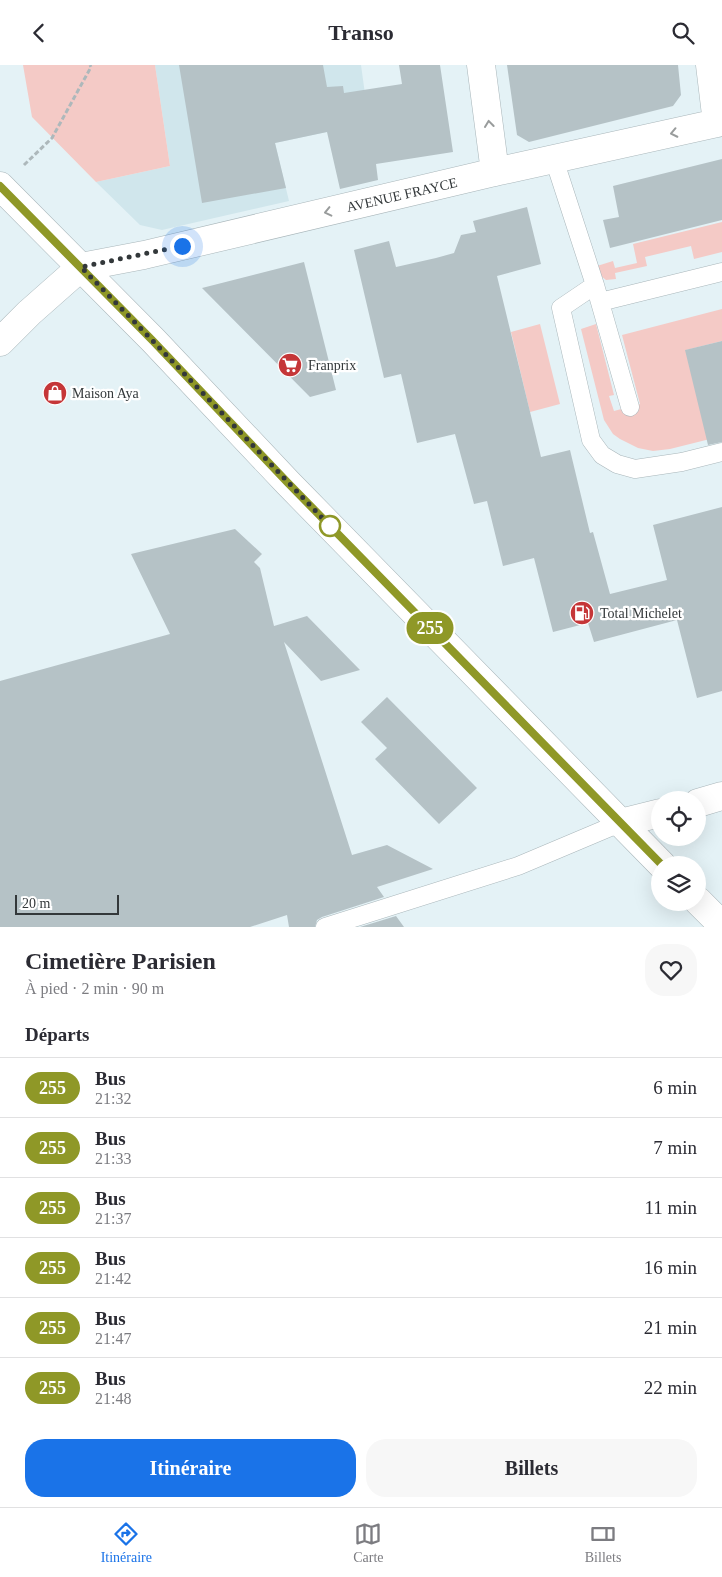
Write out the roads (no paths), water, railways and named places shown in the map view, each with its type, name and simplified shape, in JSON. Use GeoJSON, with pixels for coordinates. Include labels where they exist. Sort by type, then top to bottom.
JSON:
{"type":"FeatureCollection","features":[{"type":"Feature","properties":{"kind":"street"},"geometry":{"type":"LineString","coordinates":[[481,65],[495,172]]}},
{"type":"Feature","properties":{"kind":"street"},"geometry":{"type":"LineString","coordinates":[[710,65],[720,123]]}},
{"type":"Feature","properties":{"kind":"street","name":"AVENUE FRAYCE"},"geometry":{"type":"LineString","coordinates":[[81,267],[144,255],[495,172],[720,123]]}},
{"type":"Feature","properties":{"kind":"street"},"geometry":{"type":"LineString","coordinates":[[0,187],[81,267],[288,483],[653,856]]}},
{"type":"Feature","properties":{"kind":"street"},"geometry":{"type":"LineString","coordinates":[[0,342],[29,313],[81,267]]}},
{"type":"Feature","properties":{"kind":"street"},"geometry":{"type":"LineString","coordinates":[[706,801],[722,796]]}},
{"type":"Feature","properties":{"kind":"street"},"geometry":{"type":"LineString","coordinates":[[620,823],[651,815]]}},
{"type":"Feature","properties":{"kind":"street"},"geometry":{"type":"LineString","coordinates":[[706,909],[722,925]]}},
{"type":"Feature","properties":{"kind":"lane"},"geometry":{"type":"LineString","coordinates":[[554,159],[595,285],[630,407]]}},
{"type":"Feature","properties":{"kind":"lane"},"geometry":{"type":"LineString","coordinates":[[600,302],[722,272]]}},
{"type":"Feature","properties":{"kind":"lane"},"geometry":{"type":"LineString","coordinates":[[595,285],[561,307],[591,440],[602,455],[617,464],[635,469],[682,462],[722,452]]}},
{"type":"Feature","properties":{"kind":"lane"},"geometry":{"type":"LineString","coordinates":[[325,927],[359,922],[518,866],[620,823]]}},
{"type":"Feature","properties":{"kind":"place","name":"Franprix"},"geometry":{"type":"Point","coordinates":[290,365]}},
{"type":"Feature","properties":{"kind":"place","name":"Maison Aya"},"geometry":{"type":"Point","coordinates":[55,393]}},
{"type":"Feature","properties":{"kind":"place","name":"Total Michelet"},"geometry":{"type":"Point","coordinates":[582,613]}}]}
